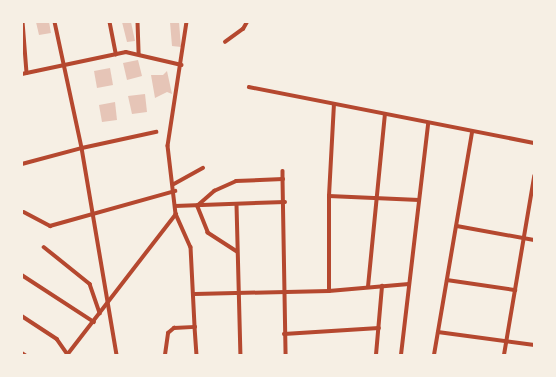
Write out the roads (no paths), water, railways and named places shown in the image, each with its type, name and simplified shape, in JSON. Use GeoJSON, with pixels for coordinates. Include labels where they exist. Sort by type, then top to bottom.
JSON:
{"type":"FeatureCollection","features":[{"type":"Feature","properties":{"kind":"street"},"geometry":{"type":"LineString","coordinates":[[23,22],[27,72]]}},
{"type":"Feature","properties":{"kind":"street"},"geometry":{"type":"LineString","coordinates":[[55,22],[82,148],[117,355]]}},
{"type":"Feature","properties":{"kind":"street"},"geometry":{"type":"LineString","coordinates":[[110,22],[116,54]]}},
{"type":"Feature","properties":{"kind":"street"},"geometry":{"type":"LineString","coordinates":[[138,22],[139,54]]}},
{"type":"Feature","properties":{"kind":"street"},"geometry":{"type":"LineString","coordinates":[[186,22],[182,65],[168,146],[175,191],[176,214],[190,247],[197,355]]}},
{"type":"Feature","properties":{"kind":"street"},"geometry":{"type":"LineString","coordinates":[[225,42],[243,29],[247,22]]}},
{"type":"Feature","properties":{"kind":"street"},"geometry":{"type":"LineString","coordinates":[[22,74],[116,54],[139,54],[182,65]]}},
{"type":"Feature","properties":{"kind":"street"},"geometry":{"type":"LineString","coordinates":[[249,87],[472,133],[534,143]]}},
{"type":"Feature","properties":{"kind":"street"},"geometry":{"type":"LineString","coordinates":[[329,291],[329,196],[334,105]]}},
{"type":"Feature","properties":{"kind":"street"},"geometry":{"type":"LineString","coordinates":[[368,287],[375,198],[385,115]]}},
{"type":"Feature","properties":{"kind":"street"},"geometry":{"type":"LineString","coordinates":[[401,355],[428,124]]}},
{"type":"Feature","properties":{"kind":"street"},"geometry":{"type":"LineString","coordinates":[[22,164],[82,148],[156,132]]}},
{"type":"Feature","properties":{"kind":"street"},"geometry":{"type":"LineString","coordinates":[[434,355],[472,133]]}},
{"type":"Feature","properties":{"kind":"street"},"geometry":{"type":"LineString","coordinates":[[174,184],[203,168]]}},
{"type":"Feature","properties":{"kind":"street"},"geometry":{"type":"LineString","coordinates":[[283,171],[285,202],[284,334],[286,355]]}},
{"type":"Feature","properties":{"kind":"street"},"geometry":{"type":"LineString","coordinates":[[504,355],[534,177]]}},
{"type":"Feature","properties":{"kind":"street"},"geometry":{"type":"LineString","coordinates":[[197,206],[214,191],[232,182],[283,179]]}},
{"type":"Feature","properties":{"kind":"street"},"geometry":{"type":"LineString","coordinates":[[24,212],[50,226],[175,191]]}},
{"type":"Feature","properties":{"kind":"street"},"geometry":{"type":"LineString","coordinates":[[329,196],[419,200]]}},
{"type":"Feature","properties":{"kind":"street"},"geometry":{"type":"LineString","coordinates":[[175,206],[237,205],[285,202]]}},
{"type":"Feature","properties":{"kind":"street"},"geometry":{"type":"LineString","coordinates":[[237,205],[240,355]]}},
{"type":"Feature","properties":{"kind":"street"},"geometry":{"type":"LineString","coordinates":[[197,206],[208,233],[237,252]]}},
{"type":"Feature","properties":{"kind":"street"},"geometry":{"type":"LineString","coordinates":[[22,316],[57,339],[67,355],[176,214]]}},
{"type":"Feature","properties":{"kind":"street"},"geometry":{"type":"LineString","coordinates":[[457,226],[534,240]]}},
{"type":"Feature","properties":{"kind":"street"},"geometry":{"type":"LineString","coordinates":[[44,247],[90,284],[100,313]]}},
{"type":"Feature","properties":{"kind":"street"},"geometry":{"type":"LineString","coordinates":[[22,275],[94,322]]}},
{"type":"Feature","properties":{"kind":"street"},"geometry":{"type":"LineString","coordinates":[[447,280],[515,290]]}},
{"type":"Feature","properties":{"kind":"street"},"geometry":{"type":"LineString","coordinates":[[194,294],[284,290],[329,291],[409,284]]}},
{"type":"Feature","properties":{"kind":"street"},"geometry":{"type":"LineString","coordinates":[[376,355],[382,286]]}},
{"type":"Feature","properties":{"kind":"street"},"geometry":{"type":"LineString","coordinates":[[165,355],[168,333],[174,328],[195,327]]}},
{"type":"Feature","properties":{"kind":"street"},"geometry":{"type":"LineString","coordinates":[[284,334],[379,328]]}},
{"type":"Feature","properties":{"kind":"street"},"geometry":{"type":"LineString","coordinates":[[438,332],[534,345]]}}]}
